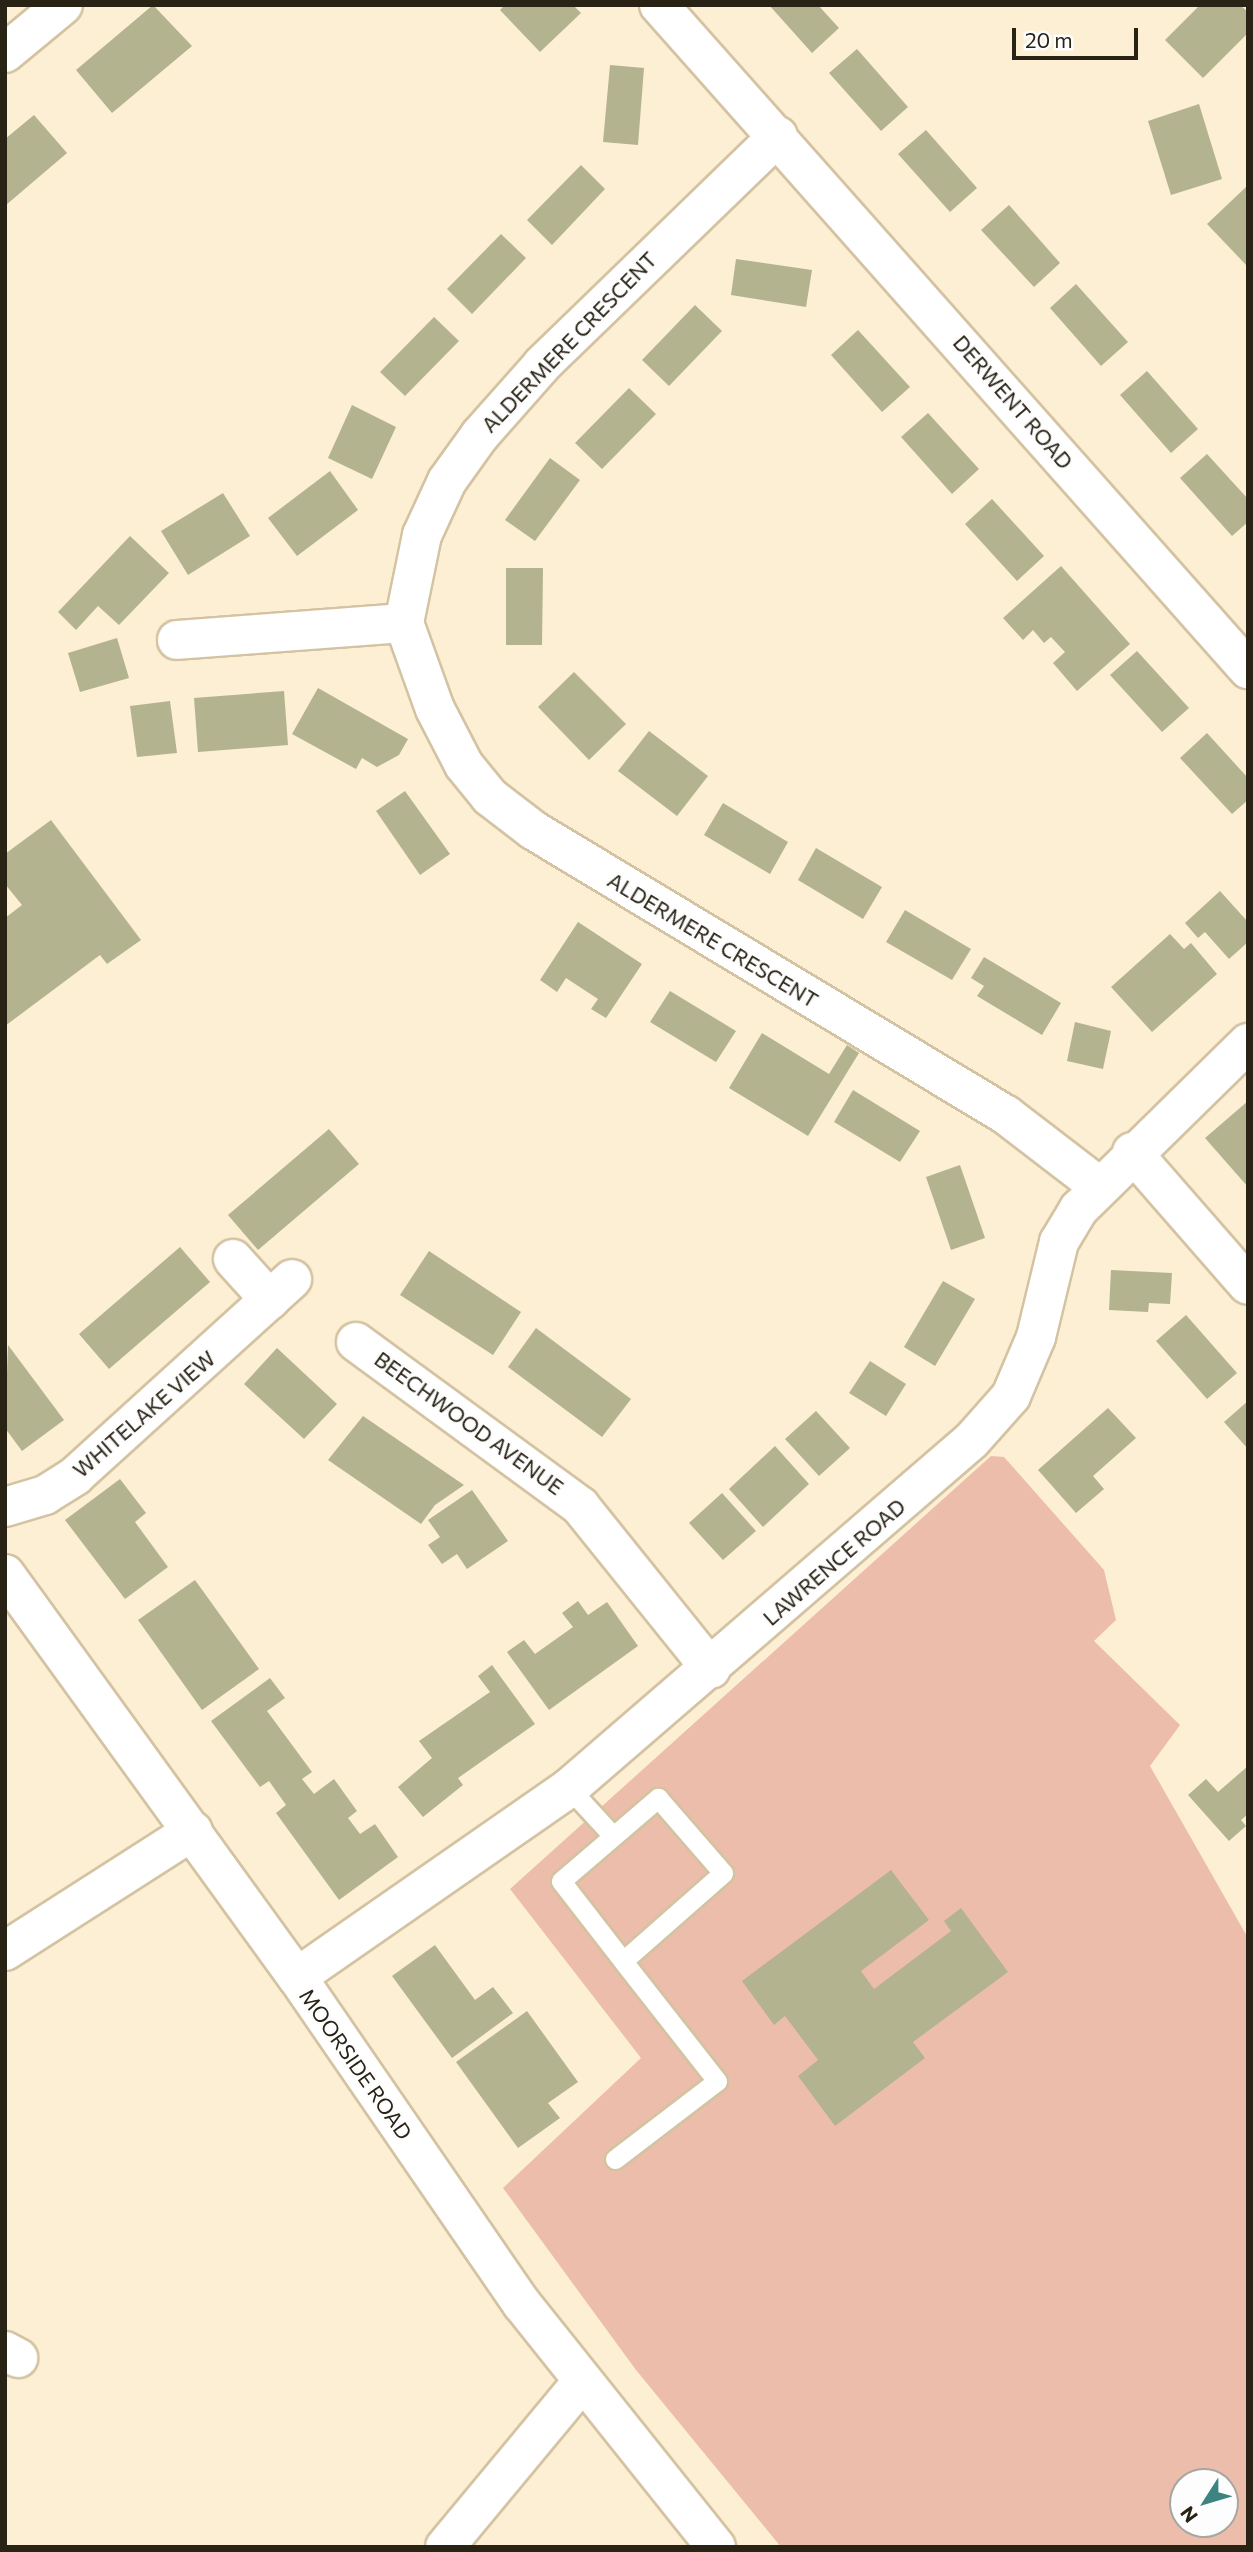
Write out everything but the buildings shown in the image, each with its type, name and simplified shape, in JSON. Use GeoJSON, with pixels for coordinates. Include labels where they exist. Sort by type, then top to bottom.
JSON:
{"type":"FeatureCollection","features":[{"type":"Feature","properties":{"kind":"street"},"geometry":{"type":"LineString","coordinates":[[5,53],[63,5]]}},
{"type":"Feature","properties":{"kind":"street","name":"DERWENT ROAD"},"geometry":{"type":"LineString","coordinates":[[659,5],[1248,668]]}},
{"type":"Feature","properties":{"kind":"street","name":"ALDERMERE CRESCENT"},"geometry":{"type":"LineString","coordinates":[[778,136],[542,365],[480,435],[447,481],[422,535],[404,623],[435,709],[464,765],[490,797],[533,830],[1006,1115],[1100,1187]]}},
{"type":"Feature","properties":{"kind":"street"},"geometry":{"type":"LineString","coordinates":[[177,640],[404,623]]}},
{"type":"Feature","properties":{"kind":"street","name":"LAWRENCE ROAD"},"geometry":{"type":"LineString","coordinates":[[297,1977],[569,1788],[711,1669],[972,1440],[1011,1396],[1036,1337],[1059,1242],[1100,1187],[1132,1152],[1248,1044]]}},
{"type":"Feature","properties":{"kind":"street"},"geometry":{"type":"LineString","coordinates":[[1132,1152],[1248,1285]]}},
{"type":"Feature","properties":{"kind":"street","name":"WHITELAKE VIEW"},"geometry":{"type":"LineString","coordinates":[[5,1507],[45,1495],[75,1476],[281,1289],[233,1259]]}},
{"type":"Feature","properties":{"kind":"street","name":"BEECHWOOD AVENUE"},"geometry":{"type":"LineString","coordinates":[[356,1342],[580,1506],[711,1669]]}},
{"type":"Feature","properties":{"kind":"street","name":"MOORSIDE ROAD"},"geometry":{"type":"LineString","coordinates":[[5,1574],[193,1831],[582,2382],[716,2547]]}},
{"type":"Feature","properties":{"kind":"street"},"geometry":{"type":"LineString","coordinates":[[5,1951],[193,1831]]}},
{"type":"Feature","properties":{"kind":"street"},"geometry":{"type":"LineString","coordinates":[[445,2547],[582,2382]]}},
{"type":"Feature","properties":{"kind":"lane"},"geometry":{"type":"LineString","coordinates":[[569,1788],[613,1836]]}},
{"type":"Feature","properties":{"kind":"lane"},"geometry":{"type":"LineString","coordinates":[[615,2159],[717,2081],[623,1961],[561,1881],[658,1798],[723,1872],[623,1961]]}},
{"type":"Feature","properties":{"kind":"shaded area"},"geometry":{"type":"Polygon","coordinates":[[[991,1456],[1004,1457],[1104,1570],[1116,1620],[1094,1641],[1180,1725],[1150,1766],[1248,1938],[1248,2547],[781,2547],[636,2370],[503,2188],[641,2058],[510,1889],[991,1456]]]}}]}
